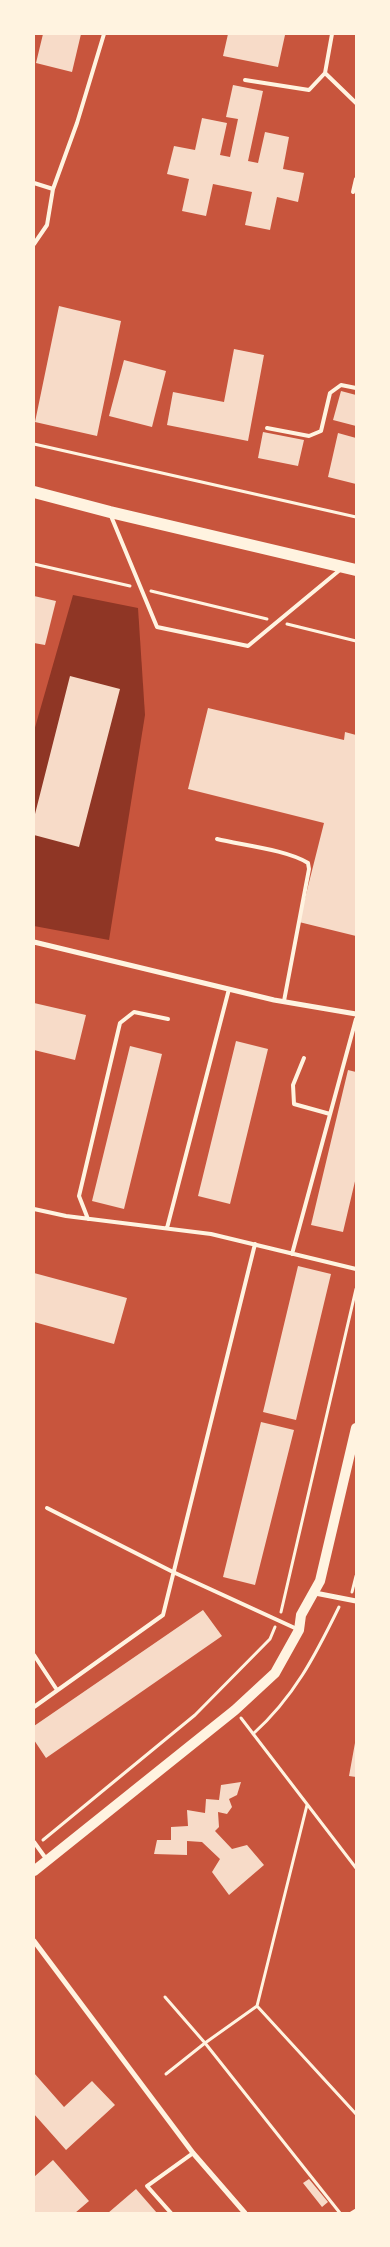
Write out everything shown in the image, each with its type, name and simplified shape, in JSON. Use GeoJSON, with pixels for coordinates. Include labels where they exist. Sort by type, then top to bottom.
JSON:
{"type":"FeatureCollection","features":[{"type":"Feature","properties":{"kind":"main road"},"geometry":{"type":"LineString","coordinates":[[34,492],[110,512],[350,568]]}},
{"type":"Feature","properties":{"kind":"main road"},"geometry":{"type":"LineString","coordinates":[[34,1871],[235,1710],[275,1673],[299,1630],[301,1615],[320,1581],[356,1428]]}},
{"type":"Feature","properties":{"kind":"street"},"geometry":{"type":"LineString","coordinates":[[34,942],[229,989],[356,1014]]}},
{"type":"Feature","properties":{"kind":"street"},"geometry":{"type":"LineString","coordinates":[[314,1593],[356,1601]]}},
{"type":"Feature","properties":{"kind":"street"},"geometry":{"type":"LineString","coordinates":[[34,1941],[193,2153],[246,2213]]}},
{"type":"Feature","properties":{"kind":"lane"},"geometry":{"type":"LineString","coordinates":[[34,244],[48,225],[53,189],[77,123],[104,34]]}},
{"type":"Feature","properties":{"kind":"lane"},"geometry":{"type":"LineString","coordinates":[[245,80],[309,90],[325,73],[332,34]]}},
{"type":"Feature","properties":{"kind":"lane"},"geometry":{"type":"LineString","coordinates":[[325,73],[356,103]]}},
{"type":"Feature","properties":{"kind":"lane"},"geometry":{"type":"LineString","coordinates":[[353,192],[356,179]]}},
{"type":"Feature","properties":{"kind":"lane"},"geometry":{"type":"LineString","coordinates":[[34,183],[53,189]]}},
{"type":"Feature","properties":{"kind":"lane"},"geometry":{"type":"LineString","coordinates":[[267,428],[308,436],[321,431],[330,393],[341,385],[356,388]]}},
{"type":"Feature","properties":{"kind":"lane"},"geometry":{"type":"LineString","coordinates":[[110,512],[157,627],[248,646],[350,568]]}},
{"type":"Feature","properties":{"kind":"lane"},"geometry":{"type":"LineString","coordinates":[[217,839],[286,854],[300,858],[308,863],[309,869],[284,1001]]}},
{"type":"Feature","properties":{"kind":"lane"},"geometry":{"type":"LineString","coordinates":[[167,1228],[229,989]]}},
{"type":"Feature","properties":{"kind":"lane"},"geometry":{"type":"LineString","coordinates":[[88,1219],[79,1196],[120,1023],[134,1012],[168,1019]]}},
{"type":"Feature","properties":{"kind":"lane"},"geometry":{"type":"LineString","coordinates":[[292,1254],[356,1018]]}},
{"type":"Feature","properties":{"kind":"lane"},"geometry":{"type":"LineString","coordinates":[[304,1058],[293,1084],[294,1104],[330,1114]]}},
{"type":"Feature","properties":{"kind":"lane"},"geometry":{"type":"LineString","coordinates":[[34,1209],[66,1216],[211,1234],[356,1270]]}},
{"type":"Feature","properties":{"kind":"lane"},"geometry":{"type":"LineString","coordinates":[[34,1707],[163,1615],[255,1244]]}},
{"type":"Feature","properties":{"kind":"lane"},"geometry":{"type":"LineString","coordinates":[[47,1508],[174,1572],[299,1630]]}},
{"type":"Feature","properties":{"kind":"lane"},"geometry":{"type":"LineString","coordinates":[[34,1655],[57,1690]]}},
{"type":"Feature","properties":{"kind":"lane"},"geometry":{"type":"LineString","coordinates":[[34,1842],[47,1860]]}},
{"type":"Feature","properties":{"kind":"lane"},"geometry":{"type":"LineString","coordinates":[[171,2213],[147,2186],[193,2153]]}},
{"type":"Feature","properties":{"kind":"path"},"geometry":{"type":"LineString","coordinates":[[34,444],[356,517]]}},
{"type":"Feature","properties":{"kind":"path"},"geometry":{"type":"LineString","coordinates":[[34,564],[356,641]]}},
{"type":"Feature","properties":{"kind":"path"},"geometry":{"type":"LineString","coordinates":[[278,1618],[356,1289]]}},
{"type":"Feature","properties":{"kind":"path"},"geometry":{"type":"LineString","coordinates":[[253,1734],[274,1715],[312,1664],[340,1606],[349,1601]]}},
{"type":"Feature","properties":{"kind":"path"},"geometry":{"type":"LineString","coordinates":[[52,1834],[195,1715],[270,1639],[276,1625]]}},
{"type":"Feature","properties":{"kind":"path"},"geometry":{"type":"LineString","coordinates":[[235,1710],[356,1868]]}},
{"type":"Feature","properties":{"kind":"path"},"geometry":{"type":"LineString","coordinates":[[166,2074],[257,2006],[307,1805]]}},
{"type":"Feature","properties":{"kind":"path"},"geometry":{"type":"LineString","coordinates":[[165,1997],[205,2043],[340,2213]]}},
{"type":"Feature","properties":{"kind":"path"},"geometry":{"type":"LineString","coordinates":[[257,2006],[356,2114]]}},
{"type":"Feature","properties":{"kind":"path"},"geometry":{"type":"LineString","coordinates":[[351,2213],[356,2210]]}},
{"type":"Feature","properties":{"kind":"shaded area"},"geometry":{"type":"Polygon","coordinates":[[[73,595],[138,608],[145,715],[109,940],[34,926],[34,731],[73,595]]]}},
{"type":"Feature","properties":{"kind":"building"},"geometry":{"type":"Polygon","coordinates":[[[43,34],[81,34],[72,72],[36,63],[43,34]]]}},
{"type":"Feature","properties":{"kind":"building"},"geometry":{"type":"Polygon","coordinates":[[[228,34],[285,35],[278,67],[223,56],[228,34]]]}},
{"type":"Feature","properties":{"kind":"building"},"geometry":{"type":"Polygon","coordinates":[[[233,85],[263,91],[248,161],[258,163],[265,132],[289,137],[283,169],[304,173],[298,202],[277,197],[270,230],[245,225],[252,192],[213,184],[206,216],[182,211],[189,179],[167,174],[174,146],[195,150],[202,118],[227,123],[220,155],[230,157],[238,119],[226,117],[233,85]]]}},
{"type":"Feature","properties":{"kind":"building"},"geometry":{"type":"Polygon","coordinates":[[[59,306],[121,321],[97,436],[35,422],[59,306]]]}},
{"type":"Feature","properties":{"kind":"building"},"geometry":{"type":"Polygon","coordinates":[[[234,349],[264,355],[248,441],[167,425],[173,392],[224,402],[234,349]]]}},
{"type":"Feature","properties":{"kind":"building"},"geometry":{"type":"Polygon","coordinates":[[[124,360],[166,371],[152,427],[109,416],[124,360]]]}},
{"type":"Feature","properties":{"kind":"building"},"geometry":{"type":"Polygon","coordinates":[[[341,391],[356,395],[356,426],[333,420],[341,391]]]}},
{"type":"Feature","properties":{"kind":"building"},"geometry":{"type":"Polygon","coordinates":[[[263,432],[304,440],[298,466],[258,458],[263,432]]]}},
{"type":"Feature","properties":{"kind":"building"},"geometry":{"type":"Polygon","coordinates":[[[338,433],[356,438],[356,484],[328,477],[338,433]]]}},
{"type":"Feature","properties":{"kind":"building"},"geometry":{"type":"Polygon","coordinates":[[[34,596],[56,601],[45,645],[34,643],[34,596]]]}},
{"type":"Feature","properties":{"kind":"building"},"geometry":{"type":"Polygon","coordinates":[[[70,676],[120,689],[79,847],[34,835],[34,818],[70,676]]]}},
{"type":"Feature","properties":{"kind":"building"},"geometry":{"type":"Polygon","coordinates":[[[208,708],[344,740],[345,732],[356,735],[356,936],[299,922],[324,823],[188,789],[208,708]]]}},
{"type":"Feature","properties":{"kind":"building"},"geometry":{"type":"Polygon","coordinates":[[[34,1003],[86,1015],[75,1060],[34,1050],[34,1003]]]}},
{"type":"Feature","properties":{"kind":"building"},"geometry":{"type":"Polygon","coordinates":[[[236,1041],[268,1049],[230,1204],[198,1196],[236,1041]]]}},
{"type":"Feature","properties":{"kind":"building"},"geometry":{"type":"Polygon","coordinates":[[[130,1046],[162,1054],[124,1209],[92,1201],[130,1046]]]}},
{"type":"Feature","properties":{"kind":"building"},"geometry":{"type":"Polygon","coordinates":[[[348,1070],[356,1072],[356,1177],[343,1232],[311,1225],[348,1070]]]}},
{"type":"Feature","properties":{"kind":"building"},"geometry":{"type":"Polygon","coordinates":[[[298,1266],[331,1274],[296,1420],[263,1412],[298,1266]]]}},
{"type":"Feature","properties":{"kind":"building"},"geometry":{"type":"Polygon","coordinates":[[[34,1273],[127,1298],[114,1344],[34,1322],[34,1273]]]}},
{"type":"Feature","properties":{"kind":"building"},"geometry":{"type":"Polygon","coordinates":[[[261,1422],[294,1430],[255,1585],[223,1577],[261,1422]]]}},
{"type":"Feature","properties":{"kind":"building"},"geometry":{"type":"Polygon","coordinates":[[[203,1610],[222,1636],[46,1758],[34,1740],[34,1726],[203,1610]]]}},
{"type":"Feature","properties":{"kind":"building"},"geometry":{"type":"Polygon","coordinates":[[[356,1743],[356,1777],[349,1776],[356,1743]]]}},
{"type":"Feature","properties":{"kind":"building"},"geometry":{"type":"Polygon","coordinates":[[[241,1782],[237,1795],[229,1799],[232,1807],[227,1814],[218,1812],[219,1827],[215,1831],[232,1849],[247,1845],[264,1865],[229,1895],[212,1872],[220,1859],[202,1842],[187,1841],[187,1855],[154,1854],[157,1840],[171,1840],[171,1827],[188,1826],[187,1810],[205,1813],[206,1799],[219,1800],[221,1785],[241,1782]]]}},
{"type":"Feature","properties":{"kind":"building"},"geometry":{"type":"Polygon","coordinates":[[[34,2073],[64,2107],[92,2081],[115,2105],[66,2150],[34,2114],[34,2073]]]}},
{"type":"Feature","properties":{"kind":"building"},"geometry":{"type":"Polygon","coordinates":[[[53,2160],[89,2201],[75,2213],[34,2213],[34,2177],[53,2160]]]}},
{"type":"Feature","properties":{"kind":"building"},"geometry":{"type":"Polygon","coordinates":[[[309,2179],[328,2202],[322,2207],[303,2183],[309,2179]]]}},
{"type":"Feature","properties":{"kind":"building"},"geometry":{"type":"Polygon","coordinates":[[[136,2189],[157,2213],[108,2213],[136,2189]]]}}]}
